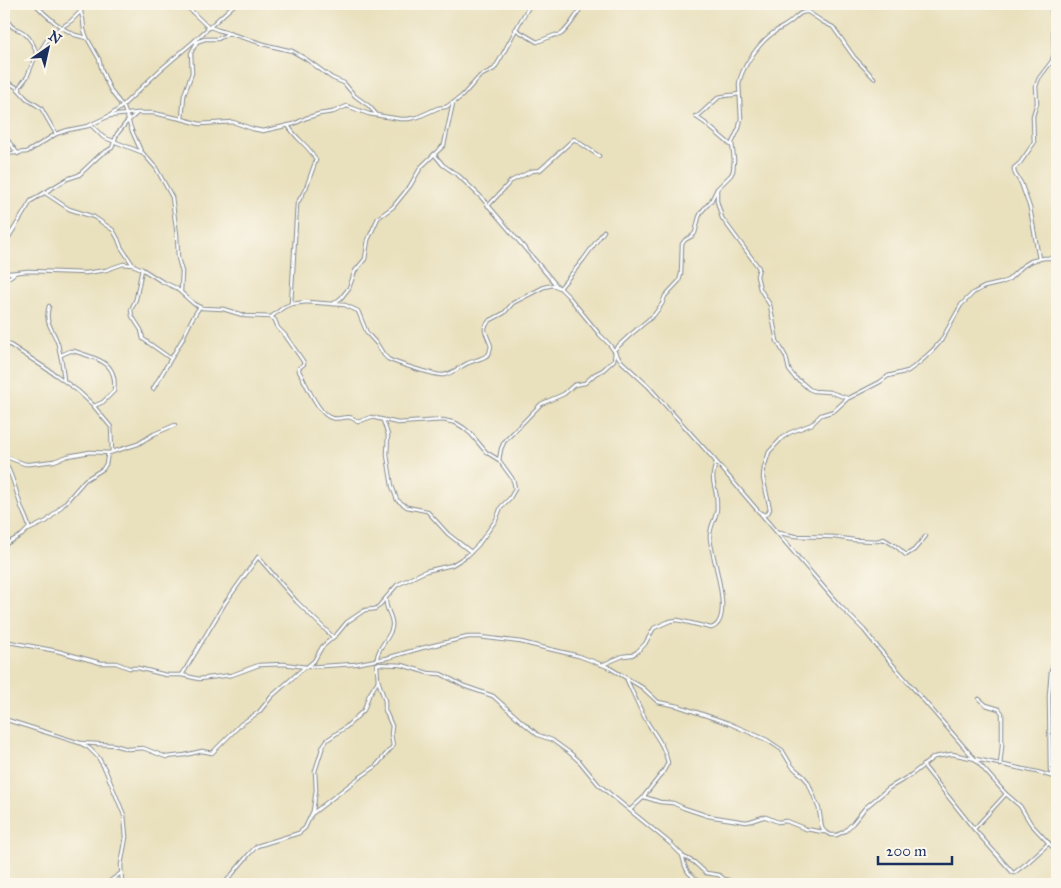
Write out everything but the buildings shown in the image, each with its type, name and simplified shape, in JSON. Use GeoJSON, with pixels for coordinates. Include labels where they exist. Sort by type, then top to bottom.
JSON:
{"type":"FeatureCollection","features":[{"type":"Feature","properties":{"kind":"street"},"geometry":{"type":"LineString","coordinates":[[34,4],[45,15],[63,27],[87,38]]}},
{"type":"Feature","properties":{"kind":"street"},"geometry":{"type":"LineString","coordinates":[[79,4],[84,30],[99,59],[112,94],[127,114],[132,131],[143,154],[156,168],[172,197],[178,258],[182,272],[180,291]]}},
{"type":"Feature","properties":{"kind":"street"},"geometry":{"type":"LineString","coordinates":[[37,56],[47,40],[56,31],[71,22],[85,4]]}},
{"type":"Feature","properties":{"kind":"street"},"geometry":{"type":"LineString","coordinates":[[184,4],[209,27],[267,45],[288,49],[299,55],[344,83],[378,116]]}},
{"type":"Feature","properties":{"kind":"street"},"geometry":{"type":"LineString","coordinates":[[4,154],[18,154],[32,150],[56,134],[91,125],[109,116],[236,4]]}},
{"type":"Feature","properties":{"kind":"street"},"geometry":{"type":"LineString","coordinates":[[109,116],[153,113],[202,124],[233,122],[259,131],[296,124],[314,115],[333,112],[347,106],[378,116],[400,119],[413,118],[438,108],[446,107],[462,96],[480,76],[496,67],[515,29],[531,4]]}},
{"type":"Feature","properties":{"kind":"street"},"geometry":{"type":"LineString","coordinates":[[515,29],[539,42],[555,35],[560,36],[567,29],[582,4]]}},
{"type":"Feature","properties":{"kind":"street"},"geometry":{"type":"LineString","coordinates":[[1039,259],[1030,208],[1014,170],[1034,143],[1033,116],[1037,103],[1036,86],[1039,78],[1052,61],[1054,53],[1054,27],[1050,4]]}},
{"type":"Feature","properties":{"kind":"street"},"geometry":{"type":"LineString","coordinates":[[499,460],[504,442],[537,408],[564,394],[574,385],[585,383],[614,360],[615,351],[629,336],[654,315],[665,296],[679,281],[682,244],[695,233],[700,214],[733,171],[732,141],[740,121],[740,76],[759,45],[773,33],[790,23],[798,14],[803,11],[808,12],[833,27],[854,57],[874,78]]}},
{"type":"Feature","properties":{"kind":"street"},"geometry":{"type":"LineString","coordinates":[[4,19],[8,20],[12,27],[25,34],[36,48],[36,55],[27,77],[20,86],[20,90]]}},
{"type":"Feature","properties":{"kind":"street"},"geometry":{"type":"LineString","coordinates":[[192,43],[205,39],[218,39],[229,33]]}},
{"type":"Feature","properties":{"kind":"street"},"geometry":{"type":"LineString","coordinates":[[182,118],[184,95],[192,73],[190,53],[197,42]]}},
{"type":"Feature","properties":{"kind":"street"},"geometry":{"type":"LineString","coordinates":[[4,80],[20,90],[27,99],[44,111],[56,134]]}},
{"type":"Feature","properties":{"kind":"street"},"geometry":{"type":"LineString","coordinates":[[732,146],[696,116],[719,97],[739,94]]}},
{"type":"Feature","properties":{"kind":"street"},"geometry":{"type":"LineString","coordinates":[[333,304],[346,292],[355,271],[365,259],[368,240],[378,218],[390,210],[410,186],[421,167],[443,147],[453,102]]}},
{"type":"Feature","properties":{"kind":"street"},"geometry":{"type":"LineString","coordinates":[[4,245],[31,201],[67,179],[79,175],[100,155],[112,148],[117,134],[137,113]]}},
{"type":"Feature","properties":{"kind":"street"},"geometry":{"type":"LineString","coordinates":[[91,125],[102,137],[143,154]]}},
{"type":"Feature","properties":{"kind":"street"},"geometry":{"type":"LineString","coordinates":[[288,125],[316,160],[306,188],[297,204],[291,304]]}},
{"type":"Feature","properties":{"kind":"street"},"geometry":{"type":"LineString","coordinates":[[4,135],[18,154]]}},
{"type":"Feature","properties":{"kind":"street"},"geometry":{"type":"LineString","coordinates":[[488,206],[511,181],[540,170],[574,139],[599,156]]}},
{"type":"Feature","properties":{"kind":"street"},"geometry":{"type":"LineString","coordinates":[[434,154],[443,165],[459,176],[488,206],[569,297],[615,351],[625,366],[648,386],[716,462],[1006,794],[1020,806],[1031,824],[1057,852]]}},
{"type":"Feature","properties":{"kind":"street"},"geometry":{"type":"LineString","coordinates":[[718,189],[717,201],[722,218],[759,268],[758,280],[760,289],[770,306],[777,341],[786,358],[789,370],[808,389],[830,392],[849,398]]}},
{"type":"Feature","properties":{"kind":"street"},"geometry":{"type":"LineString","coordinates":[[45,193],[69,210],[94,217],[113,230],[133,265]]}},
{"type":"Feature","properties":{"kind":"street"},"geometry":{"type":"LineString","coordinates":[[559,288],[604,231]]}},
{"type":"Feature","properties":{"kind":"street"},"geometry":{"type":"LineString","coordinates":[[760,513],[766,514],[770,509],[763,473],[767,458],[773,448],[787,434],[803,426],[810,425],[820,415],[834,411],[843,401],[888,376],[908,371],[919,363],[941,340],[957,311],[968,297],[979,289],[1008,280],[1027,263],[1048,257],[1057,258]]}},
{"type":"Feature","properties":{"kind":"street"},"geometry":{"type":"LineString","coordinates":[[4,272],[86,273],[106,270],[124,264],[133,265],[180,291],[199,307],[222,309],[246,316],[266,318],[271,317],[291,304],[307,302],[345,305],[358,311],[367,333],[388,359],[429,373],[441,375],[489,354],[491,346],[485,327],[489,321],[504,313],[513,303],[548,285],[559,288]]}},
{"type":"Feature","properties":{"kind":"street"},"geometry":{"type":"LineString","coordinates":[[142,269],[136,299],[131,310],[132,316],[141,330],[143,339],[170,358]]}},
{"type":"Feature","properties":{"kind":"street"},"geometry":{"type":"LineString","coordinates":[[4,281],[16,273]]}},
{"type":"Feature","properties":{"kind":"street"},"geometry":{"type":"LineString","coordinates":[[49,306],[47,317],[61,355],[64,380]]}},
{"type":"Feature","properties":{"kind":"street"},"geometry":{"type":"LineString","coordinates":[[153,389],[199,307]]}},
{"type":"Feature","properties":{"kind":"street"},"geometry":{"type":"LineString","coordinates":[[80,743],[143,748],[166,757],[202,751],[212,753],[241,724],[259,712],[272,696],[294,675],[313,663],[320,649],[351,619],[365,610],[376,608],[397,585],[426,571],[452,565],[471,552],[492,526],[501,507],[510,498],[515,489],[512,478],[499,460],[486,452],[471,434],[456,423],[443,420],[398,423],[371,417],[358,422],[349,417],[334,419],[324,415],[299,369],[304,364],[303,361],[286,335],[278,328],[275,320],[271,317]]}},
{"type":"Feature","properties":{"kind":"street"},"geometry":{"type":"LineString","coordinates":[[4,340],[64,380],[94,406],[111,427],[112,452]]}},
{"type":"Feature","properties":{"kind":"street"},"geometry":{"type":"LineString","coordinates":[[61,355],[74,351],[102,360],[109,366],[115,378],[114,391],[103,402],[94,406]]}},
{"type":"Feature","properties":{"kind":"street"},"geometry":{"type":"LineString","coordinates":[[383,420],[388,435],[387,455],[392,486],[397,500],[407,507],[427,511],[448,534],[471,552]]}},
{"type":"Feature","properties":{"kind":"street"},"geometry":{"type":"LineString","coordinates":[[4,456],[24,464],[30,464],[60,460],[68,456],[90,452],[108,453],[138,444],[154,434],[175,425]]}},
{"type":"Feature","properties":{"kind":"street"},"geometry":{"type":"LineString","coordinates":[[4,545],[47,521],[85,480],[103,469],[108,453]]}},
{"type":"Feature","properties":{"kind":"street"},"geometry":{"type":"LineString","coordinates":[[4,460],[8,466],[20,504],[28,521],[28,530]]}},
{"type":"Feature","properties":{"kind":"street"},"geometry":{"type":"LineString","coordinates":[[602,665],[637,652],[645,644],[654,628],[670,621],[678,620],[708,628],[718,624],[722,614],[723,602],[711,550],[710,536],[717,509],[716,492],[712,478],[716,462]]}},
{"type":"Feature","properties":{"kind":"street"},"geometry":{"type":"LineString","coordinates":[[777,532],[795,536],[834,537],[854,540],[877,541],[884,539],[906,555],[914,550],[926,536]]}},
{"type":"Feature","properties":{"kind":"street"},"geometry":{"type":"LineString","coordinates":[[182,676],[225,603],[258,557],[297,602],[333,637]]}},
{"type":"Feature","properties":{"kind":"street"},"geometry":{"type":"LineString","coordinates":[[312,813],[375,767],[394,746],[391,734],[392,726],[385,710],[384,698],[378,679],[377,664],[378,653],[392,627],[392,619],[386,605],[386,598]]}},
{"type":"Feature","properties":{"kind":"street"},"geometry":{"type":"LineString","coordinates":[[4,641],[57,651],[101,663],[116,663],[129,668],[196,679],[232,675],[259,665],[284,664],[306,667],[355,664],[474,636],[529,644],[574,655],[602,665],[627,678],[648,692],[658,702],[678,706],[728,723],[767,740],[782,750],[791,765],[808,782],[819,809],[822,828],[825,832]]}},
{"type":"Feature","properties":{"kind":"street"},"geometry":{"type":"LineString","coordinates":[[1052,776],[1049,696],[1051,671],[1057,655]]}},
{"type":"Feature","properties":{"kind":"street"},"geometry":{"type":"LineString","coordinates":[[377,664],[402,665],[441,674],[464,686],[492,696],[538,735],[552,740],[570,753],[595,780],[683,856],[694,862],[706,873],[719,875],[724,879],[740,884]]}},
{"type":"Feature","properties":{"kind":"street"},"geometry":{"type":"LineString","coordinates":[[627,678],[648,723],[660,740],[668,763],[648,791],[630,810]]}},
{"type":"Feature","properties":{"kind":"street"},"geometry":{"type":"LineString","coordinates":[[224,884],[255,848],[261,844],[302,831],[306,827],[312,813],[316,790],[315,766],[323,746],[327,740],[346,727],[364,710],[369,695],[378,679]]}},
{"type":"Feature","properties":{"kind":"street"},"geometry":{"type":"LineString","coordinates":[[979,699],[986,705],[999,709],[1002,713],[1000,765]]}},
{"type":"Feature","properties":{"kind":"street"},"geometry":{"type":"LineString","coordinates":[[4,719],[80,743],[90,748],[98,757],[124,815],[126,837],[121,873],[122,884]]}},
{"type":"Feature","properties":{"kind":"street"},"geometry":{"type":"LineString","coordinates":[[643,797],[664,803],[673,803],[708,816],[746,822],[766,817],[778,822],[786,821],[806,829],[825,832],[831,835],[842,833],[865,808],[889,788],[911,775],[934,757],[950,754],[1057,778]]}},
{"type":"Feature","properties":{"kind":"street"},"geometry":{"type":"LineString","coordinates":[[923,765],[974,829],[1013,873],[1049,843]]}},
{"type":"Feature","properties":{"kind":"street"},"geometry":{"type":"LineString","coordinates":[[974,829],[1006,794]]}},
{"type":"Feature","properties":{"kind":"street"},"geometry":{"type":"LineString","coordinates":[[683,856],[688,872],[702,884]]}},
{"type":"Feature","properties":{"kind":"street"},"geometry":{"type":"LineString","coordinates":[[106,884],[121,873]]}}]}
